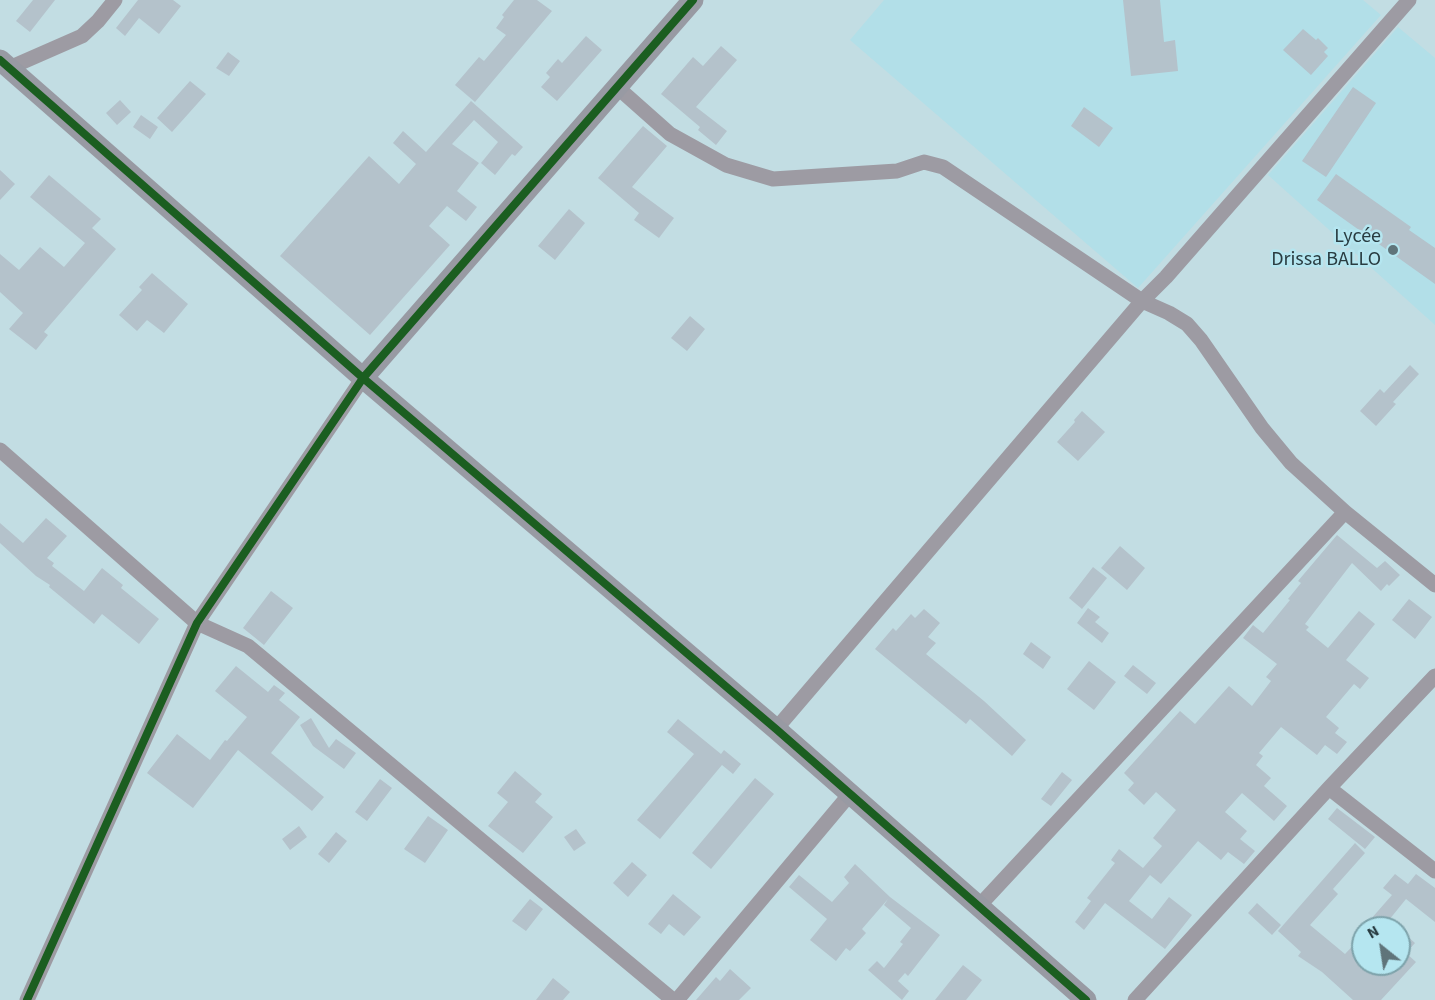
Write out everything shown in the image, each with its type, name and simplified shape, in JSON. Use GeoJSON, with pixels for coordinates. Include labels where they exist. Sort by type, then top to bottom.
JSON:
{"type":"FeatureCollection","features":[{"type":"Feature","properties":{"kind":"street"},"geometry":{"type":"LineString","coordinates":[[115,0],[82,36],[4,64],[363,378],[776,729],[1086,1000]]}},
{"type":"Feature","properties":{"kind":"street"},"geometry":{"type":"LineString","coordinates":[[27,1000],[197,623],[363,378],[693,0]]}},
{"type":"Feature","properties":{"kind":"street"},"geometry":{"type":"LineString","coordinates":[[776,729],[1142,301],[1166,277],[1409,0]]}},
{"type":"Feature","properties":{"kind":"street"},"geometry":{"type":"LineString","coordinates":[[617,87],[670,134],[726,165],[773,178],[897,171],[924,162],[944,167],[1142,301],[1187,324],[1201,340],[1262,428],[1291,463],[1345,512],[1435,585]]}},
{"type":"Feature","properties":{"kind":"street"},"geometry":{"type":"LineString","coordinates":[[0,450],[197,623],[248,646],[675,1000],[850,794]]}},
{"type":"Feature","properties":{"kind":"street"},"geometry":{"type":"LineString","coordinates":[[979,906],[1345,512]]}},
{"type":"Feature","properties":{"kind":"street"},"geometry":{"type":"LineString","coordinates":[[1135,1000],[1435,676]]}},
{"type":"Feature","properties":{"kind":"street"},"geometry":{"type":"LineString","coordinates":[[1329,788],[1435,871]]}},
{"type":"Feature","properties":{"kind":"shaded area"},"geometry":{"type":"Polygon","coordinates":[[[884,0],[1363,0],[1381,15],[1138,288],[850,40],[884,0]]]}},
{"type":"Feature","properties":{"kind":"shaded area","name":"Lycée Drissa BALLO"},"geometry":{"type":"Polygon","coordinates":[[[1398,27],[1435,58],[1435,325],[1268,175],[1398,27]]]}},
{"type":"Feature","properties":{"kind":"building"},"geometry":{"type":"Polygon","coordinates":[[[33,0],[55,0],[30,32],[16,21],[33,0]]]}},
{"type":"Feature","properties":{"kind":"building"},"geometry":{"type":"Polygon","coordinates":[[[138,0],[173,0],[181,6],[159,34],[139,18],[125,36],[116,28],[138,0]]]}},
{"type":"Feature","properties":{"kind":"building"},"geometry":{"type":"Polygon","coordinates":[[[514,0],[537,0],[552,11],[475,102],[455,85],[479,57],[484,61],[506,35],[496,28],[504,17],[502,15],[514,0]]]}},
{"type":"Feature","properties":{"kind":"building"},"geometry":{"type":"Polygon","coordinates":[[[1123,0],[1160,0],[1164,42],[1175,40],[1178,71],[1131,76],[1123,0]]]}},
{"type":"Feature","properties":{"kind":"building"},"geometry":{"type":"Polygon","coordinates":[[[1303,29],[1316,40],[1318,38],[1328,48],[1324,52],[1328,56],[1311,75],[1283,50],[1303,29]]]}},
{"type":"Feature","properties":{"kind":"building"},"geometry":{"type":"Polygon","coordinates":[[[586,36],[602,50],[557,101],[541,87],[550,77],[546,73],[558,59],[562,63],[586,36]]]}},
{"type":"Feature","properties":{"kind":"building"},"geometry":{"type":"Polygon","coordinates":[[[721,46],[737,60],[696,107],[727,131],[716,145],[698,130],[700,127],[661,94],[693,57],[703,66],[721,46]]]}},
{"type":"Feature","properties":{"kind":"building"},"geometry":{"type":"Polygon","coordinates":[[[228,52],[240,61],[229,76],[216,68],[228,52]]]}},
{"type":"Feature","properties":{"kind":"building"},"geometry":{"type":"Polygon","coordinates":[[[190,81],[206,94],[172,132],[157,118],[190,81]]]}},
{"type":"Feature","properties":{"kind":"building"},"geometry":{"type":"Polygon","coordinates":[[[1353,87],[1376,103],[1326,177],[1302,161],[1353,87]]]}},
{"type":"Feature","properties":{"kind":"building"},"geometry":{"type":"Polygon","coordinates":[[[120,100],[131,112],[117,125],[106,113],[120,100]]]}},
{"type":"Feature","properties":{"kind":"building"},"geometry":{"type":"Polygon","coordinates":[[[471,101],[523,147],[515,156],[512,154],[495,175],[481,163],[498,142],[474,120],[452,144],[479,163],[457,191],[477,207],[466,221],[447,206],[429,226],[450,245],[370,335],[280,256],[369,156],[399,184],[416,164],[393,143],[403,131],[426,152],[471,101]]]}},
{"type":"Feature","properties":{"kind":"building"},"geometry":{"type":"Polygon","coordinates":[[[1084,107],[1113,128],[1099,147],[1071,126],[1084,107]]]}},
{"type":"Feature","properties":{"kind":"building"},"geometry":{"type":"Polygon","coordinates":[[[141,115],[158,127],[150,139],[133,127],[141,115]]]}},
{"type":"Feature","properties":{"kind":"building"},"geometry":{"type":"Polygon","coordinates":[[[643,126],[667,146],[632,187],[674,218],[659,238],[634,220],[639,213],[598,178],[643,126]]]}},
{"type":"Feature","properties":{"kind":"building"},"geometry":{"type":"Polygon","coordinates":[[[0,170],[15,184],[0,200],[0,170]]]}},
{"type":"Feature","properties":{"kind":"building"},"geometry":{"type":"Polygon","coordinates":[[[1336,174],[1411,227],[1409,230],[1435,248],[1435,284],[1317,200],[1336,174]]]}},
{"type":"Feature","properties":{"kind":"building"},"geometry":{"type":"Polygon","coordinates":[[[49,175],[101,219],[92,228],[116,249],[44,332],[48,335],[36,350],[9,329],[23,313],[0,292],[0,254],[19,270],[40,247],[64,267],[85,243],[30,197],[49,175]]]}},
{"type":"Feature","properties":{"kind":"building"},"geometry":{"type":"Polygon","coordinates":[[[569,209],[585,223],[555,260],[538,246],[569,209]]]}},
{"type":"Feature","properties":{"kind":"building"},"geometry":{"type":"Polygon","coordinates":[[[152,273],[188,304],[164,333],[147,320],[137,331],[119,315],[142,290],[139,287],[152,273]]]}},
{"type":"Feature","properties":{"kind":"building"},"geometry":{"type":"Polygon","coordinates":[[[690,316],[705,329],[687,351],[671,338],[690,316]]]}},
{"type":"Feature","properties":{"kind":"building"},"geometry":{"type":"Polygon","coordinates":[[[1410,365],[1419,374],[1393,402],[1396,404],[1376,426],[1360,411],[1380,389],[1384,393],[1410,365]]]}},
{"type":"Feature","properties":{"kind":"building"},"geometry":{"type":"Polygon","coordinates":[[[1082,411],[1105,432],[1078,461],[1057,442],[1082,411]]]}},
{"type":"Feature","properties":{"kind":"building"},"geometry":{"type":"Polygon","coordinates":[[[46,518],[67,536],[47,558],[54,563],[52,566],[84,591],[102,568],[123,585],[121,588],[159,619],[139,644],[102,614],[94,624],[0,543],[0,523],[23,543],[46,518]]]}},
{"type":"Feature","properties":{"kind":"building"},"geometry":{"type":"Polygon","coordinates":[[[1337,535],[1377,568],[1385,561],[1400,575],[1381,591],[1352,563],[1305,624],[1309,627],[1306,630],[1328,648],[1359,611],[1375,624],[1346,660],[1369,678],[1360,689],[1354,684],[1326,717],[1339,728],[1335,733],[1347,742],[1337,754],[1325,745],[1317,755],[1281,727],[1259,753],[1263,756],[1256,765],[1271,778],[1264,786],[1287,806],[1274,821],[1242,793],[1225,812],[1247,831],[1240,839],[1255,851],[1244,864],[1228,852],[1221,860],[1198,841],[1161,884],[1150,875],[1129,901],[1152,919],[1169,897],[1192,915],[1165,949],[1105,903],[1084,930],[1075,922],[1091,901],[1087,898],[1115,863],[1111,860],[1119,849],[1143,868],[1162,846],[1153,838],[1176,810],[1156,792],[1144,805],[1128,790],[1134,783],[1124,773],[1180,711],[1195,724],[1229,686],[1252,706],[1271,681],[1266,677],[1277,664],[1243,638],[1253,625],[1263,633],[1290,600],[1288,599],[1301,583],[1298,581],[1337,535]]]}},
{"type":"Feature","properties":{"kind":"building"},"geometry":{"type":"Polygon","coordinates":[[[1120,546],[1145,568],[1127,590],[1101,568],[1120,546]]]}},
{"type":"Feature","properties":{"kind":"building"},"geometry":{"type":"Polygon","coordinates":[[[1093,567],[1107,578],[1082,609],[1069,598],[1093,567]]]}},
{"type":"Feature","properties":{"kind":"building"},"geometry":{"type":"Polygon","coordinates":[[[271,591],[293,608],[264,645],[243,628],[271,591]]]}},
{"type":"Feature","properties":{"kind":"building"},"geometry":{"type":"Polygon","coordinates":[[[1409,599],[1432,617],[1415,639],[1392,620],[1409,599]]]}},
{"type":"Feature","properties":{"kind":"building"},"geometry":{"type":"Polygon","coordinates":[[[1088,608],[1100,617],[1095,622],[1109,633],[1102,643],[1077,623],[1088,608]]]}},
{"type":"Feature","properties":{"kind":"building"},"geometry":{"type":"Polygon","coordinates":[[[924,609],[940,623],[928,637],[936,643],[926,654],[984,701],[1026,740],[1012,756],[970,719],[966,724],[875,649],[893,628],[896,631],[911,614],[915,618],[924,609]]]}},
{"type":"Feature","properties":{"kind":"building"},"geometry":{"type":"Polygon","coordinates":[[[1031,642],[1051,657],[1043,669],[1023,654],[1031,642]]]}},
{"type":"Feature","properties":{"kind":"building"},"geometry":{"type":"Polygon","coordinates":[[[1089,661],[1116,682],[1094,710],[1067,689],[1089,661]]]}},
{"type":"Feature","properties":{"kind":"building"},"geometry":{"type":"Polygon","coordinates":[[[1133,665],[1156,683],[1147,694],[1124,676],[1133,665]]]}},
{"type":"Feature","properties":{"kind":"building"},"geometry":{"type":"Polygon","coordinates":[[[236,666],[268,692],[274,685],[285,693],[279,700],[300,717],[271,753],[324,797],[312,811],[238,750],[193,808],[147,773],[177,734],[210,760],[247,717],[215,691],[236,666]]]}},
{"type":"Feature","properties":{"kind":"building"},"geometry":{"type":"Polygon","coordinates":[[[311,718],[329,748],[336,739],[356,753],[344,769],[313,746],[300,725],[311,718]]]}},
{"type":"Feature","properties":{"kind":"building"},"geometry":{"type":"Polygon","coordinates":[[[678,719],[721,754],[724,750],[741,764],[733,774],[722,765],[660,839],[637,820],[694,754],[667,732],[678,719]]]}},
{"type":"Feature","properties":{"kind":"building"},"geometry":{"type":"Polygon","coordinates":[[[515,771],[542,794],[535,802],[553,817],[523,853],[488,826],[508,802],[497,793],[515,771]]]}},
{"type":"Feature","properties":{"kind":"building"},"geometry":{"type":"Polygon","coordinates":[[[1062,772],[1072,780],[1051,806],[1041,799],[1062,772]]]}},
{"type":"Feature","properties":{"kind":"building"},"geometry":{"type":"Polygon","coordinates":[[[755,778],[774,794],[711,869],[692,853],[755,778]]]}},
{"type":"Feature","properties":{"kind":"building"},"geometry":{"type":"Polygon","coordinates":[[[380,779],[392,788],[367,821],[355,812],[380,779]]]}},
{"type":"Feature","properties":{"kind":"building"},"geometry":{"type":"Polygon","coordinates":[[[1337,808],[1375,837],[1365,849],[1328,819],[1337,808]]]}},
{"type":"Feature","properties":{"kind":"building"},"geometry":{"type":"Polygon","coordinates":[[[428,816],[448,830],[425,863],[404,849],[428,816]]]}},
{"type":"Feature","properties":{"kind":"building"},"geometry":{"type":"Polygon","coordinates":[[[299,826],[307,837],[290,850],[282,839],[299,826]]]}},
{"type":"Feature","properties":{"kind":"building"},"geometry":{"type":"Polygon","coordinates":[[[576,829],[586,843],[574,851],[564,837],[576,829]]]}},
{"type":"Feature","properties":{"kind":"building"},"geometry":{"type":"Polygon","coordinates":[[[336,832],[347,841],[329,863],[318,854],[336,832]]]}},
{"type":"Feature","properties":{"kind":"building"},"geometry":{"type":"Polygon","coordinates":[[[1355,843],[1365,853],[1333,889],[1338,894],[1310,925],[1345,954],[1351,948],[1351,976],[1403,976],[1381,1000],[1353,1000],[1322,972],[1298,956],[1301,952],[1278,931],[1355,843]]]}},
{"type":"Feature","properties":{"kind":"building"},"geometry":{"type":"Polygon","coordinates":[[[632,862],[647,875],[628,897],[613,883],[632,862]]]}},
{"type":"Feature","properties":{"kind":"building"},"geometry":{"type":"Polygon","coordinates":[[[855,864],[890,897],[940,935],[908,976],[905,973],[898,981],[909,991],[902,1000],[868,970],[877,961],[884,968],[903,944],[900,942],[911,928],[884,905],[888,899],[862,929],[866,933],[850,951],[846,948],[836,961],[810,940],[827,919],[789,887],[799,875],[832,902],[849,883],[844,877],[855,864]]]}},
{"type":"Feature","properties":{"kind":"building"},"geometry":{"type":"Polygon","coordinates":[[[1395,874],[1408,884],[1416,874],[1435,888],[1435,922],[1406,899],[1392,916],[1374,916],[1392,895],[1383,888],[1395,874]]]}},
{"type":"Feature","properties":{"kind":"building"},"geometry":{"type":"Polygon","coordinates":[[[673,894],[701,917],[684,936],[669,924],[661,934],[648,924],[673,894]]]}},
{"type":"Feature","properties":{"kind":"building"},"geometry":{"type":"Polygon","coordinates":[[[530,899],[543,909],[526,931],[512,921],[530,899]]]}},
{"type":"Feature","properties":{"kind":"building"},"geometry":{"type":"Polygon","coordinates":[[[1257,903],[1281,925],[1272,935],[1248,913],[1257,903]]]}},
{"type":"Feature","properties":{"kind":"building"},"geometry":{"type":"Polygon","coordinates":[[[1411,958],[1416,962],[1411,967],[1411,958]]]}},
{"type":"Feature","properties":{"kind":"building"},"geometry":{"type":"Polygon","coordinates":[[[963,965],[982,980],[966,1000],[935,1000],[963,965]]]}},
{"type":"Feature","properties":{"kind":"building"},"geometry":{"type":"Polygon","coordinates":[[[730,969],[751,988],[739,1000],[696,1000],[716,977],[720,981],[730,969]]]}},
{"type":"Feature","properties":{"kind":"building"},"geometry":{"type":"Polygon","coordinates":[[[553,978],[570,992],[563,1000],[536,1000],[553,978]]]}},
{"type":"Feature","properties":{"kind":"cycle path"},"geometry":{"type":"LineString","coordinates":[[27,1000],[197,623],[363,378],[693,0]]}},
{"type":"Feature","properties":{"kind":"cycle path"},"geometry":{"type":"LineString","coordinates":[[0,60],[363,378],[776,729],[1086,1000]]}},
{"type":"Feature","properties":{"kind":"place","name":"Lycée Drissa BALLO"},"geometry":{"type":"Point","coordinates":[1393,250]}}]}
